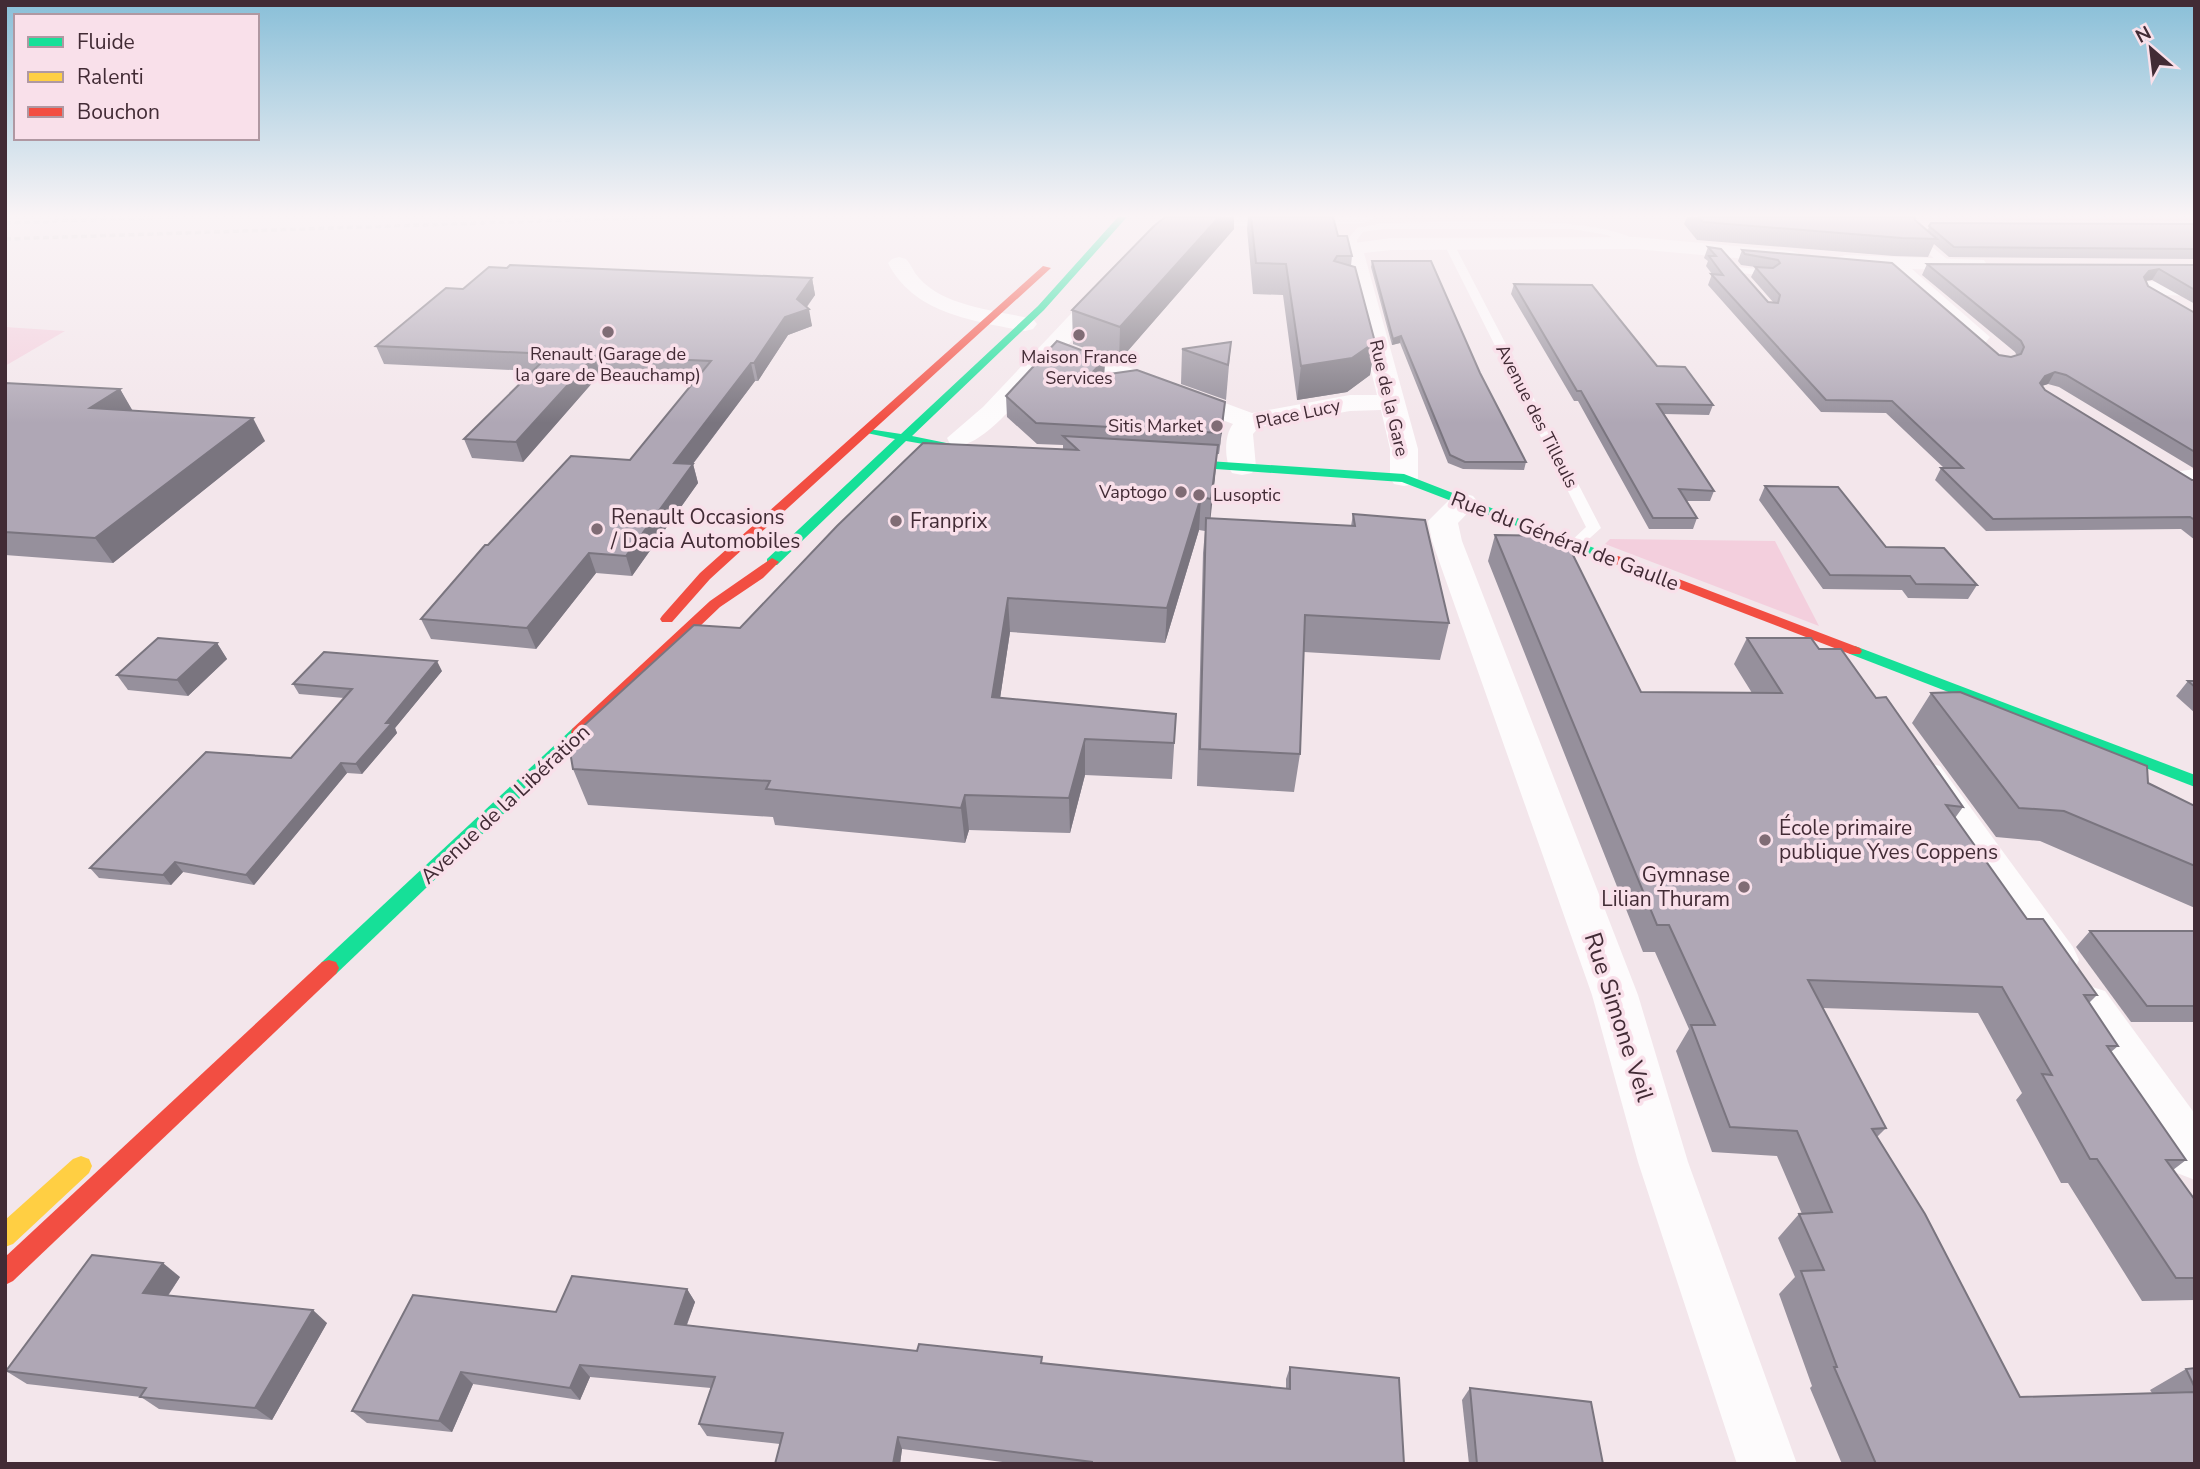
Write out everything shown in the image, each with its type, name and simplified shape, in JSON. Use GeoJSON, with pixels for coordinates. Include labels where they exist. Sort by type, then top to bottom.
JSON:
{"type":"FeatureCollection","features":[{"type":"Feature","properties":{"kind":"main road"},"geometry":{"type":"LineString","coordinates":[[654,631],[705,576],[1027,286]]}},
{"type":"Feature","properties":{"kind":"main road","name":"Avenue de la Libération"},"geometry":{"type":"LineString","coordinates":[[5,1273],[715,604],[758,575],[1019,329],[1059,286]]}},
{"type":"Feature","properties":{"kind":"main road"},"geometry":{"type":"LineString","coordinates":[[866,430],[952,449],[1000,453]]}},
{"type":"Feature","properties":{"kind":"main road","name":"Rue du Général de Gaulle"},"geometry":{"type":"LineString","coordinates":[[1148,461],[1404,478],[2195,781]]}},
{"type":"Feature","properties":{"kind":"main road","name":"Avenue de la Libération"},"geometry":{"type":"LineString","coordinates":[[594,696],[624,667]]}},
{"type":"Feature","properties":{"kind":"main road"},"geometry":{"type":"LineString","coordinates":[[5,1236],[96,1153]]}},
{"type":"Feature","properties":{"kind":"street"},"geometry":{"type":"LineString","coordinates":[[912,286],[931,297],[992,317],[1053,347],[1250,421]]}},
{"type":"Feature","properties":{"kind":"street"},"geometry":{"type":"LineString","coordinates":[[960,438],[992,414],[1110,286]]}},
{"type":"Feature","properties":{"kind":"street","name":"Rue de la Gare"},"geometry":{"type":"LineString","coordinates":[[1356,286],[1393,402],[1404,449],[1404,478]]}},
{"type":"Feature","properties":{"kind":"street"},"geometry":{"type":"LineString","coordinates":[[1919,286],[1997,353]]}},
{"type":"Feature","properties":{"kind":"street"},"geometry":{"type":"LineString","coordinates":[[2083,288],[2195,289]]}},
{"type":"Feature","properties":{"kind":"street"},"geometry":{"type":"LineString","coordinates":[[2151,289],[2184,310]]}},
{"type":"Feature","properties":{"kind":"street","name":"Place Lucy"},"geometry":{"type":"LineString","coordinates":[[1242,467],[1241,433],[1250,421],[1350,403],[1393,402]]}},
{"type":"Feature","properties":{"kind":"street","name":"Rue Simone Veil"},"geometry":{"type":"LineString","coordinates":[[1463,502],[1443,521],[1447,541],[1615,995],[1663,1162],[1767,1464]]}},
{"type":"Feature","properties":{"kind":"street"},"geometry":{"type":"LineString","coordinates":[[1846,649],[1839,661],[1862,683],[1875,703]]}},
{"type":"Feature","properties":{"kind":"street"},"geometry":{"type":"LineString","coordinates":[[1905,746],[2195,1156]]}},
{"type":"Feature","properties":{"kind":"lane","name":"Avenue des Tilleuls"},"geometry":{"type":"LineString","coordinates":[[1470,286],[1594,528],[1575,544]]}},
{"type":"Feature","properties":{"kind":"shaded area"},"geometry":{"type":"Polygon","coordinates":[[[5,327],[65,331],[5,366],[5,327]]]}},
{"type":"Feature","properties":{"kind":"shaded area"},"geometry":{"type":"Polygon","coordinates":[[[1610,539],[1775,541],[1819,626],[1605,544],[1610,539]]]}},
{"type":"Feature","properties":{"kind":"building"},"geometry":{"type":"Polygon","coordinates":[[[467,286],[807,286],[797,299],[809,309],[785,317],[754,363],[751,363],[674,463],[693,464],[626,556],[589,553],[527,628],[421,619],[485,545],[488,545],[571,456],[630,460],[711,361],[594,356],[516,442],[464,439],[550,354],[376,346],[446,288],[463,289],[467,286]]]}},
{"type":"Feature","properties":{"kind":"building"},"geometry":{"type":"Polygon","coordinates":[[[1096,286],[1157,286],[1120,327],[1072,310],[1096,286]]]}},
{"type":"Feature","properties":{"kind":"building"},"geometry":{"type":"Polygon","coordinates":[[[1289,286],[1360,286],[1375,342],[1352,358],[1301,366],[1289,286]]]}},
{"type":"Feature","properties":{"kind":"building"},"geometry":{"type":"Polygon","coordinates":[[[1379,286],[1442,286],[1480,373],[1526,462],[1465,462],[1450,455],[1401,336],[1393,339],[1379,286]]]}},
{"type":"Feature","properties":{"kind":"building"},"geometry":{"type":"Polygon","coordinates":[[[1515,286],[1592,286],[1657,366],[1685,367],[1713,405],[1657,404],[1714,491],[1679,489],[1697,518],[1653,518],[1581,391],[1577,391],[1515,286]]]}},
{"type":"Feature","properties":{"kind":"building"},"geometry":{"type":"Polygon","coordinates":[[[1722,286],[1753,286],[1768,302],[1778,303],[1780,295],[1772,286],[1918,286],[1999,355],[2011,357],[2021,354],[2024,347],[2021,341],[1953,286],[2148,286],[2195,313],[2195,452],[2066,375],[2055,372],[2045,376],[2040,383],[2045,390],[2195,480],[2195,520],[2190,517],[1993,519],[1941,468],[1963,468],[1892,401],[1826,400],[1722,286]]]}},
{"type":"Feature","properties":{"kind":"building"},"geometry":{"type":"Polygon","coordinates":[[[1057,341],[1105,359],[1088,377],[1137,370],[1225,402],[1221,433],[1036,423],[1006,396],[1057,341]]]}},
{"type":"Feature","properties":{"kind":"building"},"geometry":{"type":"Polygon","coordinates":[[[1231,342],[1228,365],[1182,349],[1231,342]]]}},
{"type":"Feature","properties":{"kind":"building"},"geometry":{"type":"Polygon","coordinates":[[[5,383],[120,389],[90,408],[253,418],[95,538],[5,532],[5,383]]]}},
{"type":"Feature","properties":{"kind":"building"},"geometry":{"type":"Polygon","coordinates":[[[1063,436],[1218,445],[1211,499],[1201,497],[1167,608],[1008,598],[992,697],[1176,714],[1174,743],[1085,739],[1069,798],[965,795],[961,808],[766,789],[770,781],[573,769],[568,740],[694,625],[740,628],[837,526],[923,443],[1078,450],[1063,436]]]}},
{"type":"Feature","properties":{"kind":"building"},"geometry":{"type":"Polygon","coordinates":[[[1765,486],[1838,487],[1886,547],[1944,548],[1977,585],[1916,584],[1910,576],[1830,575],[1765,486]]]}},
{"type":"Feature","properties":{"kind":"building"},"geometry":{"type":"Polygon","coordinates":[[[1353,514],[1425,520],[1449,623],[1305,615],[1300,754],[1200,749],[1206,518],[1355,526],[1353,514]]]}},
{"type":"Feature","properties":{"kind":"building"},"geometry":{"type":"Polygon","coordinates":[[[1495,535],[1549,536],[1554,545],[1568,545],[1641,692],[1782,693],[1747,638],[1811,638],[1819,649],[1841,649],[1876,698],[1886,697],[1963,807],[1946,805],[2027,919],[2043,919],[2097,995],[2084,995],[2118,1046],[2107,1046],[2186,1160],[2166,1160],[2195,1200],[2195,1278],[2176,1278],[2097,1159],[2090,1159],[2042,1074],[2052,1075],[2002,987],[1808,980],[1886,1128],[1872,1129],[1925,1214],[2020,1397],[2195,1392],[2195,1464],[1876,1464],[1834,1367],[1837,1367],[1801,1271],[1824,1270],[1799,1214],[1832,1212],[1797,1131],[1730,1127],[1691,1025],[1715,1025],[1669,925],[1657,925],[1495,535]]]}},
{"type":"Feature","properties":{"kind":"building"},"geometry":{"type":"Polygon","coordinates":[[[158,638],[217,643],[177,680],[117,675],[158,638]]]}},
{"type":"Feature","properties":{"kind":"building"},"geometry":{"type":"Polygon","coordinates":[[[324,652],[437,661],[386,723],[392,723],[356,764],[341,763],[246,875],[175,862],[163,875],[90,868],[206,752],[291,758],[352,689],[293,684],[324,652]]]}},
{"type":"Feature","properties":{"kind":"building"},"geometry":{"type":"Polygon","coordinates":[[[1960,692],[2147,766],[2148,783],[2195,806],[2195,866],[2064,811],[2019,808],[1931,693],[1960,692]]]}},
{"type":"Feature","properties":{"kind":"building"},"geometry":{"type":"Polygon","coordinates":[[[2090,931],[2195,931],[2195,1006],[2147,1006],[2090,931]]]}},
{"type":"Feature","properties":{"kind":"building"},"geometry":{"type":"Polygon","coordinates":[[[92,1255],[163,1263],[143,1293],[313,1310],[255,1408],[140,1397],[146,1388],[6,1371],[92,1255]]]}},
{"type":"Feature","properties":{"kind":"building"},"geometry":{"type":"Polygon","coordinates":[[[572,1276],[687,1289],[675,1324],[917,1351],[919,1344],[1042,1357],[1041,1363],[1290,1389],[1290,1367],[1399,1378],[1404,1464],[1092,1464],[898,1437],[893,1464],[775,1464],[783,1433],[699,1424],[715,1377],[580,1365],[570,1388],[461,1372],[439,1421],[352,1411],[413,1295],[556,1312],[572,1276]]]}},
{"type":"Feature","properties":{"kind":"building"},"geometry":{"type":"Polygon","coordinates":[[[2195,1368],[2195,1388],[2186,1369],[2195,1368]]]}},
{"type":"Feature","properties":{"kind":"building"},"geometry":{"type":"Polygon","coordinates":[[[1470,1388],[1591,1402],[1603,1464],[1477,1464],[1470,1388]]]}},
{"type":"Feature","properties":{"kind":"traffic: fast"},"geometry":{"type":"LineString","coordinates":[[772,562],[1041,308],[1061,286]]}},
{"type":"Feature","properties":{"kind":"traffic: fast"},"geometry":{"type":"LineString","coordinates":[[866,430],[977,452]]}},
{"type":"Feature","properties":{"kind":"traffic: fast"},"geometry":{"type":"LineString","coordinates":[[1163,462],[1404,478],[1618,560]]}},
{"type":"Feature","properties":{"kind":"traffic: fast"},"geometry":{"type":"LineString","coordinates":[[1855,651],[2195,781]]}},
{"type":"Feature","properties":{"kind":"traffic: fast"},"geometry":{"type":"LineString","coordinates":[[329,968],[579,732]]}},
{"type":"Feature","properties":{"kind":"traffic: slow"},"geometry":{"type":"LineString","coordinates":[[5,1236],[81,1166]]}},
{"type":"Feature","properties":{"kind":"traffic: jam"},"geometry":{"type":"LineString","coordinates":[[667,619],[705,576],[1027,286]]}},
{"type":"Feature","properties":{"kind":"traffic: jam"},"geometry":{"type":"LineString","coordinates":[[1618,560],[1855,651]]}},
{"type":"Feature","properties":{"kind":"traffic: jam"},"geometry":{"type":"LineString","coordinates":[[579,732],[715,604],[758,575],[772,562]]}},
{"type":"Feature","properties":{"kind":"traffic: jam"},"geometry":{"type":"LineString","coordinates":[[5,1273],[329,968]]}},
{"type":"Feature","properties":{"kind":"place","name":"Renault (Garage de la gare de Beauchamp)"},"geometry":{"type":"Point","coordinates":[608,332]}},
{"type":"Feature","properties":{"kind":"place","name":"Maison France Services"},"geometry":{"type":"Point","coordinates":[1079,335]}},
{"type":"Feature","properties":{"kind":"place","name":"Sitis Market"},"geometry":{"type":"Point","coordinates":[1217,426]}},
{"type":"Feature","properties":{"kind":"place","name":"Vaptogo"},"geometry":{"type":"Point","coordinates":[1181,492]}},
{"type":"Feature","properties":{"kind":"place","name":"Lusoptic"},"geometry":{"type":"Point","coordinates":[1199,495]}},
{"type":"Feature","properties":{"kind":"place","name":"Franprix"},"geometry":{"type":"Point","coordinates":[896,521]}},
{"type":"Feature","properties":{"kind":"place","name":"Renault Occasions / Dacia Automobiles"},"geometry":{"type":"Point","coordinates":[597,529]}},
{"type":"Feature","properties":{"kind":"place","name":"École primaire publique Yves Coppens"},"geometry":{"type":"Point","coordinates":[1765,840]}},
{"type":"Feature","properties":{"kind":"place","name":"Gymnase Lilian Thuram"},"geometry":{"type":"Point","coordinates":[1744,887]}}]}
